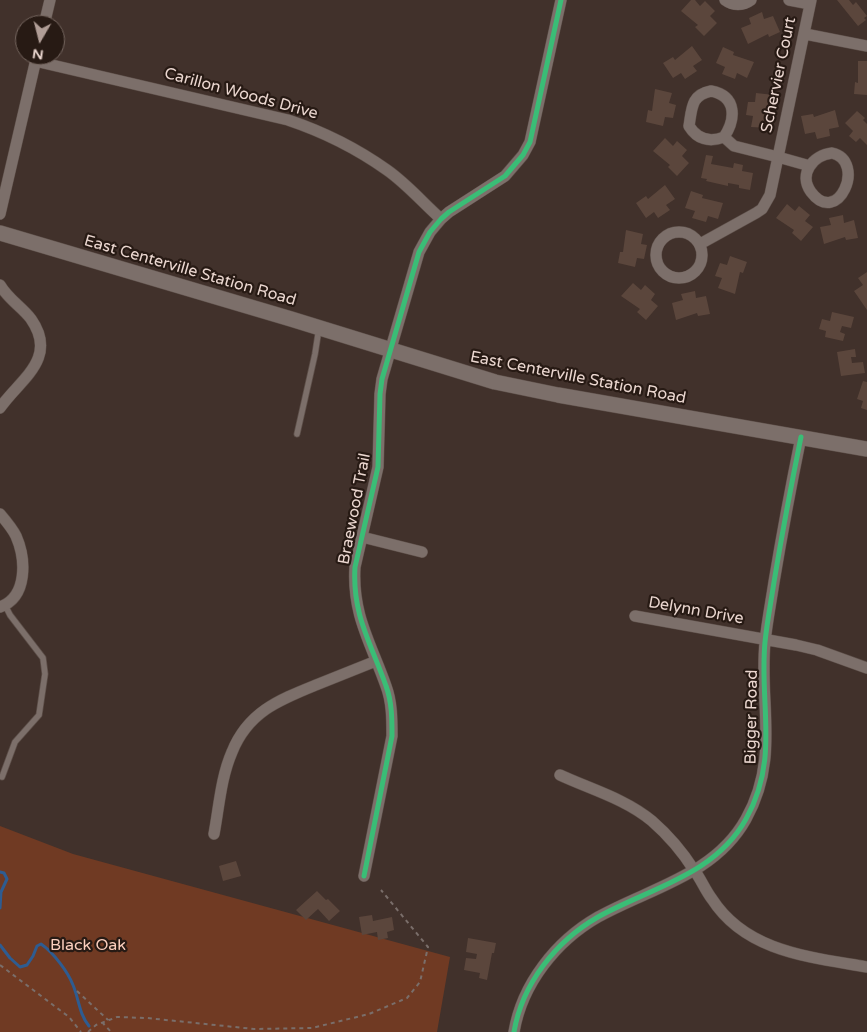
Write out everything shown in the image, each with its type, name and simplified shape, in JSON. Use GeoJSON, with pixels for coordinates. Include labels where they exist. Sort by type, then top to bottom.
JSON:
{"type":"FeatureCollection","features":[{"type":"Feature","properties":{"kind":"street"},"geometry":{"type":"LineString","coordinates":[[46,15],[50,0]]}},
{"type":"Feature","properties":{"kind":"street","name":"Braewood Trail"},"geometry":{"type":"LineString","coordinates":[[364,876],[392,736],[392,718],[386,687],[359,617],[356,603],[355,567],[378,467],[380,394],[390,350],[420,252],[430,232],[450,212],[501,180],[515,166],[530,142],[561,0]]}},
{"type":"Feature","properties":{"kind":"street"},"geometry":{"type":"LineString","coordinates":[[725,0],[737,5],[742,5],[751,0]]}},
{"type":"Feature","properties":{"kind":"street"},"geometry":{"type":"LineString","coordinates":[[788,0],[811,2]]}},
{"type":"Feature","properties":{"kind":"street","name":"Schervier Court"},"geometry":{"type":"LineString","coordinates":[[700,244],[762,209],[770,195],[811,2]]}},
{"type":"Feature","properties":{"kind":"street"},"geometry":{"type":"LineString","coordinates":[[804,34],[867,46]]}},
{"type":"Feature","properties":{"kind":"street"},"geometry":{"type":"LineString","coordinates":[[0,214],[34,65]]}},
{"type":"Feature","properties":{"kind":"street","name":"Carillon Woods Drive"},"geometry":{"type":"LineString","coordinates":[[64,65],[288,120],[312,128],[355,149],[388,171],[441,219]]}},
{"type":"Feature","properties":{"kind":"street"},"geometry":{"type":"LineString","coordinates":[[704,92],[718,92],[730,100],[732,107],[730,123],[724,137],[717,140],[704,139],[698,136],[689,126],[696,97],[704,92]]}},
{"type":"Feature","properties":{"kind":"street"},"geometry":{"type":"LineString","coordinates":[[724,137],[734,146],[810,166]]}},
{"type":"Feature","properties":{"kind":"street"},"geometry":{"type":"LineString","coordinates":[[832,153],[845,158],[849,162],[853,173],[852,180],[842,199],[836,202],[829,202],[815,197],[808,185],[807,177],[810,166],[818,157],[832,153]]}},
{"type":"Feature","properties":{"kind":"street"},"geometry":{"type":"LineString","coordinates":[[681,232],[688,234],[700,244],[701,264],[697,270],[686,278],[679,279],[666,275],[657,263],[657,248],[666,236],[681,232]]}},
{"type":"Feature","properties":{"kind":"street","name":"East Centerville Station Road"},"geometry":{"type":"LineString","coordinates":[[0,233],[495,382],[558,395],[867,449]]}},
{"type":"Feature","properties":{"kind":"street"},"geometry":{"type":"LineString","coordinates":[[0,285],[4,292],[22,309],[36,327],[40,349],[31,372],[0,408]]}},
{"type":"Feature","properties":{"kind":"street","name":"Bigger Road"},"geometry":{"type":"LineString","coordinates":[[514,1032],[516,1019],[533,980],[554,952],[568,939],[598,918],[695,871],[722,851],[738,833],[753,807],[760,786],[767,746],[765,640],[784,522],[801,437]]}},
{"type":"Feature","properties":{"kind":"street"},"geometry":{"type":"LineString","coordinates":[[0,514],[16,536],[23,561],[23,572],[18,593],[3,606]]}},
{"type":"Feature","properties":{"kind":"street"},"geometry":{"type":"LineString","coordinates":[[362,537],[422,552]]}},
{"type":"Feature","properties":{"kind":"street","name":"Delynn Drive"},"geometry":{"type":"LineString","coordinates":[[634,616],[817,650],[867,668]]}},
{"type":"Feature","properties":{"kind":"street"},"geometry":{"type":"LineString","coordinates":[[214,834],[227,764],[242,732],[255,717],[280,700],[376,661]]}},
{"type":"Feature","properties":{"kind":"street"},"geometry":{"type":"LineString","coordinates":[[560,775],[614,799],[650,820],[672,840],[720,910],[733,924],[760,942],[795,954],[867,967]]}},
{"type":"Feature","properties":{"kind":"lane"},"geometry":{"type":"LineString","coordinates":[[297,434],[312,372],[319,328]]}},
{"type":"Feature","properties":{"kind":"lane"},"geometry":{"type":"LineString","coordinates":[[2,777],[15,742],[39,715],[44,674],[43,658],[3,606]]}},
{"type":"Feature","properties":{"kind":"path"},"geometry":{"type":"LineString","coordinates":[[88,1032],[102,1022],[117,1018],[147,1018],[254,1029],[312,1028],[369,1014],[407,998],[420,982],[428,947],[381,890]]}},
{"type":"Feature","properties":{"kind":"path"},"geometry":{"type":"LineString","coordinates":[[0,965],[69,1018],[81,1032]]}},
{"type":"Feature","properties":{"kind":"path"},"geometry":{"type":"LineString","coordinates":[[77,991],[108,1020]]}},
{"type":"Feature","properties":{"kind":"path"},"geometry":{"type":"LineString","coordinates":[[102,1022],[111,1032]]}},
{"type":"Feature","properties":{"kind":"green space","name":"Black Oak"},"geometry":{"type":"Polygon","coordinates":[[[0,826],[73,854],[450,957],[437,1032],[0,1032],[0,826]]]}},
{"type":"Feature","properties":{"kind":"building"},"geometry":{"type":"Polygon","coordinates":[[[691,0],[695,0],[700,6],[705,1],[715,11],[710,16],[717,23],[704,36],[695,27],[698,25],[681,11],[691,0]]]}},
{"type":"Feature","properties":{"kind":"building"},"geometry":{"type":"Polygon","coordinates":[[[837,0],[849,0],[853,5],[856,2],[867,16],[864,18],[866,20],[858,26],[837,0]]]}},
{"type":"Feature","properties":{"kind":"building"},"geometry":{"type":"Polygon","coordinates":[[[762,12],[764,19],[773,16],[780,32],[769,37],[768,34],[748,44],[741,28],[751,24],[749,18],[762,12]]]}},
{"type":"Feature","properties":{"kind":"building"},"geometry":{"type":"Polygon","coordinates":[[[692,46],[702,60],[693,66],[697,71],[685,79],[681,73],[673,78],[663,63],[673,57],[675,60],[692,46]]]}},
{"type":"Feature","properties":{"kind":"building"},"geometry":{"type":"Polygon","coordinates":[[[723,47],[734,52],[733,55],[754,62],[747,78],[737,73],[735,79],[722,74],[725,67],[716,63],[723,47]]]}},
{"type":"Feature","properties":{"kind":"building"},"geometry":{"type":"Polygon","coordinates":[[[858,61],[867,61],[867,95],[854,94],[855,82],[858,83],[858,61]]]}},
{"type":"Feature","properties":{"kind":"building"},"geometry":{"type":"Polygon","coordinates":[[[655,89],[672,93],[669,103],[676,105],[673,118],[665,117],[663,126],[646,122],[648,110],[652,111],[655,89]]]}},
{"type":"Feature","properties":{"kind":"building"},"geometry":{"type":"Polygon","coordinates":[[[756,93],[774,95],[773,107],[769,106],[769,128],[751,127],[753,116],[746,115],[748,102],[755,102],[756,93]]]}},
{"type":"Feature","properties":{"kind":"building"},"geometry":{"type":"Polygon","coordinates":[[[835,110],[839,127],[829,129],[830,136],[817,139],[815,132],[805,134],[801,116],[813,114],[814,117],[835,110]]]}},
{"type":"Feature","properties":{"kind":"building"},"geometry":{"type":"Polygon","coordinates":[[[857,111],[865,118],[863,120],[867,124],[867,145],[860,138],[856,142],[849,136],[853,131],[845,123],[857,111]]]}},
{"type":"Feature","properties":{"kind":"building"},"geometry":{"type":"Polygon","coordinates":[[[665,138],[673,146],[677,141],[687,150],[682,156],[689,163],[677,176],[668,167],[670,165],[653,151],[665,138]]]}},
{"type":"Feature","properties":{"kind":"building"},"geometry":{"type":"Polygon","coordinates":[[[706,155],[713,156],[711,164],[733,168],[734,163],[743,165],[742,171],[753,173],[750,190],[739,188],[739,185],[728,183],[728,186],[701,178],[706,155]]]}},
{"type":"Feature","properties":{"kind":"building"},"geometry":{"type":"Polygon","coordinates":[[[665,185],[675,199],[666,205],[670,210],[658,218],[654,212],[646,218],[636,203],[646,196],[648,199],[665,185]]]}},
{"type":"Feature","properties":{"kind":"building"},"geometry":{"type":"Polygon","coordinates":[[[691,191],[703,195],[702,198],[723,203],[718,219],[708,216],[706,222],[692,218],[695,211],[685,208],[691,191]]]}},
{"type":"Feature","properties":{"kind":"building"},"geometry":{"type":"Polygon","coordinates":[[[787,204],[795,211],[799,206],[810,215],[805,221],[813,227],[801,241],[792,233],[794,230],[776,218],[787,204]]]}},
{"type":"Feature","properties":{"kind":"building"},"geometry":{"type":"Polygon","coordinates":[[[843,215],[844,223],[854,220],[858,238],[846,240],[845,237],[824,244],[820,227],[831,225],[829,218],[843,215]]]}},
{"type":"Feature","properties":{"kind":"building"},"geometry":{"type":"Polygon","coordinates":[[[626,230],[643,234],[641,244],[647,245],[644,259],[637,258],[635,267],[618,263],[620,252],[623,252],[626,230]]]}},
{"type":"Feature","properties":{"kind":"building"},"geometry":{"type":"Polygon","coordinates":[[[730,256],[747,262],[743,273],[740,272],[735,294],[718,288],[722,278],[715,276],[720,263],[727,265],[730,256]]]}},
{"type":"Feature","properties":{"kind":"building"},"geometry":{"type":"Polygon","coordinates":[[[867,272],[867,310],[854,291],[863,285],[858,278],[867,272]]]}},
{"type":"Feature","properties":{"kind":"building"},"geometry":{"type":"Polygon","coordinates":[[[633,283],[641,290],[645,285],[655,294],[651,300],[658,306],[646,320],[637,312],[640,309],[621,296],[633,283]]]}},
{"type":"Feature","properties":{"kind":"building"},"geometry":{"type":"Polygon","coordinates":[[[695,291],[696,298],[706,296],[710,314],[698,316],[697,313],[676,320],[672,303],[683,300],[681,294],[695,291]]]}},
{"type":"Feature","properties":{"kind":"building"},"geometry":{"type":"Polygon","coordinates":[[[832,312],[854,317],[851,328],[842,326],[840,332],[845,334],[843,341],[825,337],[826,331],[819,329],[822,319],[830,321],[832,312]]]}},
{"type":"Feature","properties":{"kind":"building"},"geometry":{"type":"Polygon","coordinates":[[[855,349],[856,357],[851,357],[852,363],[863,362],[865,373],[841,376],[837,352],[855,349]]]}},
{"type":"Feature","properties":{"kind":"building"},"geometry":{"type":"Polygon","coordinates":[[[863,381],[867,382],[867,410],[861,408],[863,401],[857,399],[863,381]]]}},
{"type":"Feature","properties":{"kind":"building"},"geometry":{"type":"Polygon","coordinates":[[[236,861],[241,876],[223,881],[219,866],[236,861]]]}},
{"type":"Feature","properties":{"kind":"building"},"geometry":{"type":"Polygon","coordinates":[[[317,891],[340,911],[329,921],[318,909],[306,920],[296,910],[317,891]]]}},
{"type":"Feature","properties":{"kind":"building"},"geometry":{"type":"Polygon","coordinates":[[[372,915],[373,921],[392,917],[394,930],[387,932],[388,938],[378,940],[377,932],[362,935],[359,917],[372,915]]]}},
{"type":"Feature","properties":{"kind":"building"},"geometry":{"type":"Polygon","coordinates":[[[468,938],[496,943],[494,953],[492,953],[487,980],[479,978],[480,973],[464,970],[466,958],[476,959],[477,954],[466,952],[468,938]]]}},
{"type":"Feature","properties":{"kind":"waterway"},"geometry":{"type":"LineString","coordinates":[[0,872],[4,873],[7,879],[1,892],[0,908]]}},
{"type":"Feature","properties":{"kind":"waterway"},"geometry":{"type":"LineString","coordinates":[[0,945],[20,967],[27,965],[37,946],[41,944],[46,948],[68,974],[83,1016],[89,1026]]}},
{"type":"Feature","properties":{"kind":"cycle path"},"geometry":{"type":"LineString","coordinates":[[364,876],[392,736],[388,692],[364,628],[356,600],[355,584],[355,567],[378,467],[382,379],[419,252],[430,232],[449,212],[505,176],[523,155],[530,142],[561,0]]}},
{"type":"Feature","properties":{"kind":"cycle path"},"geometry":{"type":"LineString","coordinates":[[514,1032],[518,1014],[533,981],[555,951],[568,938],[598,917],[660,888],[699,867],[717,854],[733,838],[746,819],[756,796],[762,774],[766,731],[764,665],[766,634],[780,546],[801,437]]}}]}
